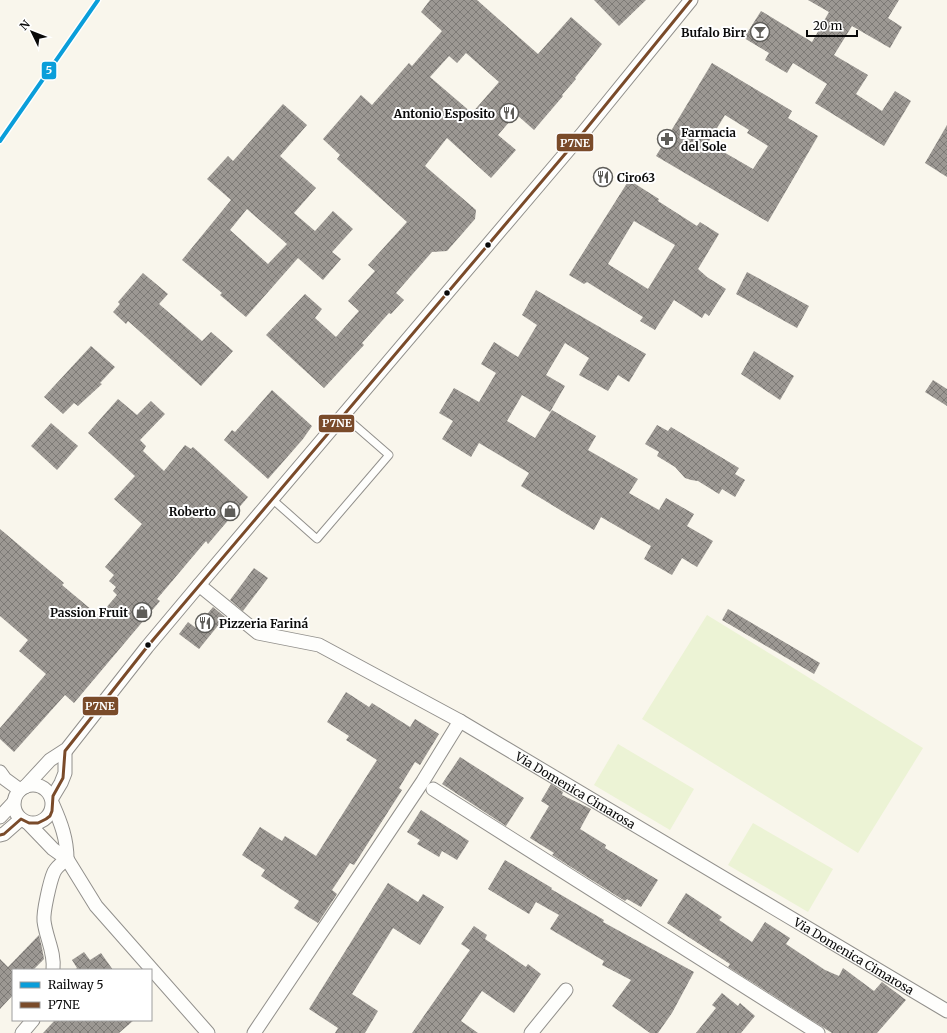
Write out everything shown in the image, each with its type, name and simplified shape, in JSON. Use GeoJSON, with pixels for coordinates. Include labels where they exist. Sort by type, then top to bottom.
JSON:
{"type":"FeatureCollection","features":[{"type":"Feature","properties":{"kind":"street"},"geometry":{"type":"LineString","coordinates":[[0,817],[50,760],[65,751],[199,584],[582,134],[691,0]]}},
{"type":"Feature","properties":{"kind":"street","name":"Via Domenica Cimarosa"},"geometry":{"type":"LineString","coordinates":[[199,584],[258,633],[319,645],[460,721],[947,1012]]}},
{"type":"Feature","properties":{"kind":"street"},"geometry":{"type":"LineString","coordinates":[[254,1033],[423,781],[460,721]]}},
{"type":"Feature","properties":{"kind":"street"},"geometry":{"type":"LineString","coordinates":[[0,835],[24,821],[40,823],[49,816],[52,802],[65,773],[65,751]]}},
{"type":"Feature","properties":{"kind":"street"},"geometry":{"type":"LineString","coordinates":[[0,772],[5,779],[20,793]]}},
{"type":"Feature","properties":{"kind":"street"},"geometry":{"type":"LineString","coordinates":[[67,859],[67,845],[49,793],[44,788],[32,785],[20,793],[17,814],[53,849],[67,859],[96,906],[152,969]]}},
{"type":"Feature","properties":{"kind":"street"},"geometry":{"type":"LineString","coordinates":[[433,789],[818,1033]]}},
{"type":"Feature","properties":{"kind":"street"},"geometry":{"type":"LineString","coordinates":[[53,969],[54,960],[44,920],[54,872],[58,866],[67,859]]}},
{"type":"Feature","properties":{"kind":"street"},"geometry":{"type":"LineString","coordinates":[[152,970],[208,1033]]}},
{"type":"Feature","properties":{"kind":"street"},"geometry":{"type":"LineString","coordinates":[[531,1033],[566,990]]}},
{"type":"Feature","properties":{"kind":"street"},"geometry":{"type":"LineString","coordinates":[[22,1033],[32,1021]]}},
{"type":"Feature","properties":{"kind":"lane"},"geometry":{"type":"LineString","coordinates":[[272,499],[318,539],[389,455],[343,415]]}},
{"type":"Feature","properties":{"kind":"green space"},"geometry":{"type":"Polygon","coordinates":[[[707,615],[923,748],[858,853],[642,719],[707,615]]]}},
{"type":"Feature","properties":{"kind":"green space"},"geometry":{"type":"Polygon","coordinates":[[[618,744],[694,789],[670,830],[594,785],[618,744]]]}},
{"type":"Feature","properties":{"kind":"green space"},"geometry":{"type":"Polygon","coordinates":[[[753,823],[833,869],[808,912],[728,865],[753,823]]]}},
{"type":"Feature","properties":{"kind":"building"},"geometry":{"type":"Polygon","coordinates":[[[430,0],[477,0],[538,54],[571,17],[602,44],[562,95],[563,96],[534,130],[516,114],[498,135],[516,150],[491,178],[447,138],[425,166],[476,210],[475,219],[447,251],[432,252],[396,293],[404,300],[391,314],[389,313],[362,343],[364,345],[324,388],[266,335],[305,294],[322,309],[315,318],[336,337],[359,311],[348,301],[375,271],[368,265],[407,222],[337,159],[340,155],[323,139],[361,95],[372,105],[409,63],[412,66],[442,31],[421,12],[430,0]],[[466,53],[457,63],[449,56],[430,77],[472,113],[499,82],[466,53]]]}},
{"type":"Feature","properties":{"kind":"building"},"geometry":{"type":"Polygon","coordinates":[[[594,0],[646,0],[619,26],[594,0]]]}},
{"type":"Feature","properties":{"kind":"building"},"geometry":{"type":"Polygon","coordinates":[[[808,0],[899,0],[888,18],[902,27],[890,48],[852,26],[834,55],[868,75],[856,94],[882,111],[895,91],[911,101],[884,146],[815,103],[827,84],[793,63],[787,73],[765,60],[769,53],[744,38],[761,11],[812,42],[829,12],[808,0]]]}},
{"type":"Feature","properties":{"kind":"building"},"geometry":{"type":"Polygon","coordinates":[[[712,63],[792,111],[788,118],[818,136],[768,222],[656,156],[712,63]],[[725,115],[708,143],[753,169],[768,146],[747,133],[749,130],[725,115]]]}},
{"type":"Feature","properties":{"kind":"building"},"geometry":{"type":"Polygon","coordinates":[[[283,104],[307,125],[280,156],[316,188],[294,213],[315,231],[333,211],[353,229],[332,252],[341,259],[323,280],[298,258],[246,317],[220,295],[222,293],[182,260],[231,200],[207,179],[228,156],[233,161],[283,104]],[[247,209],[230,230],[268,264],[287,244],[247,209]]]}},
{"type":"Feature","properties":{"kind":"building"},"geometry":{"type":"Polygon","coordinates":[[[947,125],[947,177],[925,163],[947,125]]]}},
{"type":"Feature","properties":{"kind":"building"},"geometry":{"type":"Polygon","coordinates":[[[629,180],[697,226],[700,222],[719,234],[698,269],[707,277],[726,289],[709,316],[705,313],[702,318],[674,300],[655,330],[640,321],[643,317],[587,282],[584,284],[569,275],[629,180]],[[634,221],[608,264],[648,289],[675,245],[634,221]]]}},
{"type":"Feature","properties":{"kind":"building"},"geometry":{"type":"Polygon","coordinates":[[[747,272],[809,306],[797,328],[736,294],[747,272]]]}},
{"type":"Feature","properties":{"kind":"building"},"geometry":{"type":"Polygon","coordinates":[[[143,273],[168,294],[159,304],[202,341],[211,332],[233,351],[201,386],[128,321],[126,324],[113,312],[120,304],[118,302],[143,273]]]}},
{"type":"Feature","properties":{"kind":"building"},"geometry":{"type":"Polygon","coordinates":[[[536,290],[646,354],[629,382],[618,375],[608,391],[579,375],[589,358],[565,343],[546,375],[565,386],[550,412],[522,395],[507,421],[535,438],[552,410],[596,436],[588,450],[638,479],[629,493],[659,510],[666,498],[694,514],[687,526],[713,541],[697,567],[682,558],[672,575],[644,559],[651,546],[601,517],[594,530],[565,513],[521,486],[529,473],[479,443],[471,457],[442,439],[453,421],[439,413],[454,388],[479,402],[496,373],[481,364],[494,342],[518,357],[537,325],[522,315],[536,290]]]}},
{"type":"Feature","properties":{"kind":"building"},"geometry":{"type":"Polygon","coordinates":[[[91,346],[115,367],[100,383],[102,384],[78,406],[74,403],[63,414],[44,397],[91,346]]]}},
{"type":"Feature","properties":{"kind":"building"},"geometry":{"type":"Polygon","coordinates":[[[754,351],[794,376],[780,400],[741,374],[754,351]]]}},
{"type":"Feature","properties":{"kind":"building"},"geometry":{"type":"Polygon","coordinates":[[[933,380],[947,389],[947,406],[925,392],[933,380]]]}},
{"type":"Feature","properties":{"kind":"building"},"geometry":{"type":"Polygon","coordinates":[[[272,390],[312,426],[303,439],[268,479],[224,440],[232,430],[235,432],[272,390]]]}},
{"type":"Feature","properties":{"kind":"building"},"geometry":{"type":"Polygon","coordinates":[[[118,399],[137,415],[151,401],[165,414],[140,440],[146,446],[143,451],[164,471],[185,445],[191,449],[193,447],[248,497],[208,544],[206,541],[157,599],[160,601],[74,703],[65,695],[14,752],[0,739],[0,728],[46,674],[19,651],[28,640],[0,616],[0,529],[64,583],[62,585],[99,616],[117,595],[113,591],[116,587],[109,581],[114,575],[105,567],[142,524],[114,499],[135,476],[88,433],[118,399]]]}},
{"type":"Feature","properties":{"kind":"building"},"geometry":{"type":"Polygon","coordinates":[[[51,423],[78,446],[57,470],[31,446],[51,423]]]}},
{"type":"Feature","properties":{"kind":"building"},"geometry":{"type":"Polygon","coordinates":[[[657,425],[668,431],[671,427],[739,468],[735,474],[745,480],[735,497],[722,489],[719,494],[698,481],[685,478],[675,467],[657,456],[659,452],[645,444],[657,425]]]}},
{"type":"Feature","properties":{"kind":"building"},"geometry":{"type":"Polygon","coordinates":[[[254,568],[268,578],[243,611],[230,600],[254,568]]]}},
{"type":"Feature","properties":{"kind":"building"},"geometry":{"type":"Polygon","coordinates":[[[213,607],[225,617],[199,649],[179,634],[188,622],[196,628],[213,607]]]}},
{"type":"Feature","properties":{"kind":"building"},"geometry":{"type":"Polygon","coordinates":[[[728,609],[820,663],[814,674],[722,620],[728,609]]]}},
{"type":"Feature","properties":{"kind":"building"},"geometry":{"type":"Polygon","coordinates":[[[346,692],[369,707],[372,703],[410,727],[415,719],[439,734],[420,765],[415,762],[399,788],[402,790],[354,865],[350,863],[332,890],[337,894],[318,923],[294,908],[299,901],[261,876],[265,870],[242,855],[260,827],[282,841],[285,836],[316,856],[377,760],[346,740],[349,736],[327,722],[346,692]]]}},
{"type":"Feature","properties":{"kind":"building"},"geometry":{"type":"Polygon","coordinates":[[[460,757],[524,798],[506,826],[442,784],[460,757]]]}},
{"type":"Feature","properties":{"kind":"building"},"geometry":{"type":"Polygon","coordinates":[[[551,784],[563,792],[562,795],[591,809],[580,829],[606,845],[605,848],[658,880],[641,907],[627,899],[625,901],[552,855],[554,853],[530,838],[549,806],[541,801],[551,784]]]}},
{"type":"Feature","properties":{"kind":"building"},"geometry":{"type":"Polygon","coordinates":[[[421,810],[469,841],[457,860],[442,851],[439,857],[417,844],[420,840],[407,832],[421,810]]]}},
{"type":"Feature","properties":{"kind":"building"},"geometry":{"type":"Polygon","coordinates":[[[505,860],[604,920],[603,922],[694,972],[672,1013],[658,1033],[650,1033],[612,1006],[631,980],[602,965],[604,961],[550,929],[559,915],[536,902],[529,914],[488,889],[505,860]]]}},
{"type":"Feature","properties":{"kind":"building"},"geometry":{"type":"Polygon","coordinates":[[[388,883],[418,902],[423,894],[444,907],[420,945],[393,928],[352,994],[378,1011],[365,1033],[335,1033],[338,1028],[309,1009],[388,883]]]}},
{"type":"Feature","properties":{"kind":"building"},"geometry":{"type":"Polygon","coordinates":[[[686,893],[722,917],[719,920],[752,942],[765,922],[790,938],[786,944],[825,970],[839,976],[843,968],[874,991],[882,982],[906,1000],[877,1033],[832,1033],[728,967],[730,964],[667,923],[686,893]]]}},
{"type":"Feature","properties":{"kind":"building"},"geometry":{"type":"Polygon","coordinates":[[[474,926],[487,935],[485,939],[526,967],[528,964],[541,974],[514,1013],[482,991],[461,1021],[478,1033],[412,1033],[470,950],[461,944],[474,926]]]}},
{"type":"Feature","properties":{"kind":"building"},"geometry":{"type":"Polygon","coordinates":[[[39,935],[44,959],[34,969],[11,970],[12,996],[0,1009],[0,959],[8,967],[39,935]]]}},
{"type":"Feature","properties":{"kind":"building"},"geometry":{"type":"Polygon","coordinates":[[[84,952],[90,960],[101,953],[112,969],[76,969],[77,968],[72,960],[84,952]]]}},
{"type":"Feature","properties":{"kind":"building"},"geometry":{"type":"Polygon","coordinates":[[[722,993],[738,1006],[740,1003],[755,1016],[741,1033],[696,1033],[716,1008],[712,1005],[722,993]]]}},
{"type":"Feature","properties":{"kind":"building"},"geometry":{"type":"Polygon","coordinates":[[[54,1021],[133,1021],[119,1033],[43,1033],[54,1021]]]}},
{"type":"Feature","properties":{"kind":"rail line","name":"5"},"geometry":{"type":"LineString","coordinates":[[0,141],[98,0]]}},
{"type":"Feature","properties":{"kind":"transit line","name":"P7NE"},"geometry":{"type":"LineString","coordinates":[[0,835],[4,834],[21,819],[29,823],[38,823],[50,816],[52,811],[53,796],[63,778],[65,751],[147,647],[582,134],[691,0]]}},
{"type":"Feature","properties":{"kind":"place","name":"Bufalo Birr"},"geometry":{"type":"Point","coordinates":[760,32]}},
{"type":"Feature","properties":{"kind":"place","name":"Antonio Esposito"},"geometry":{"type":"Point","coordinates":[509,113]}},
{"type":"Feature","properties":{"kind":"place","name":"Farmacia del Sole"},"geometry":{"type":"Point","coordinates":[667,139]}},
{"type":"Feature","properties":{"kind":"place","name":"Ciro63"},"geometry":{"type":"Point","coordinates":[603,177]}},
{"type":"Feature","properties":{"kind":"place","name":"Roberto"},"geometry":{"type":"Point","coordinates":[230,511]}},
{"type":"Feature","properties":{"kind":"place","name":"Passion Fruit"},"geometry":{"type":"Point","coordinates":[142,612]}},
{"type":"Feature","properties":{"kind":"place","name":"Pizzeria Fariná"},"geometry":{"type":"Point","coordinates":[205,623]}}]}
